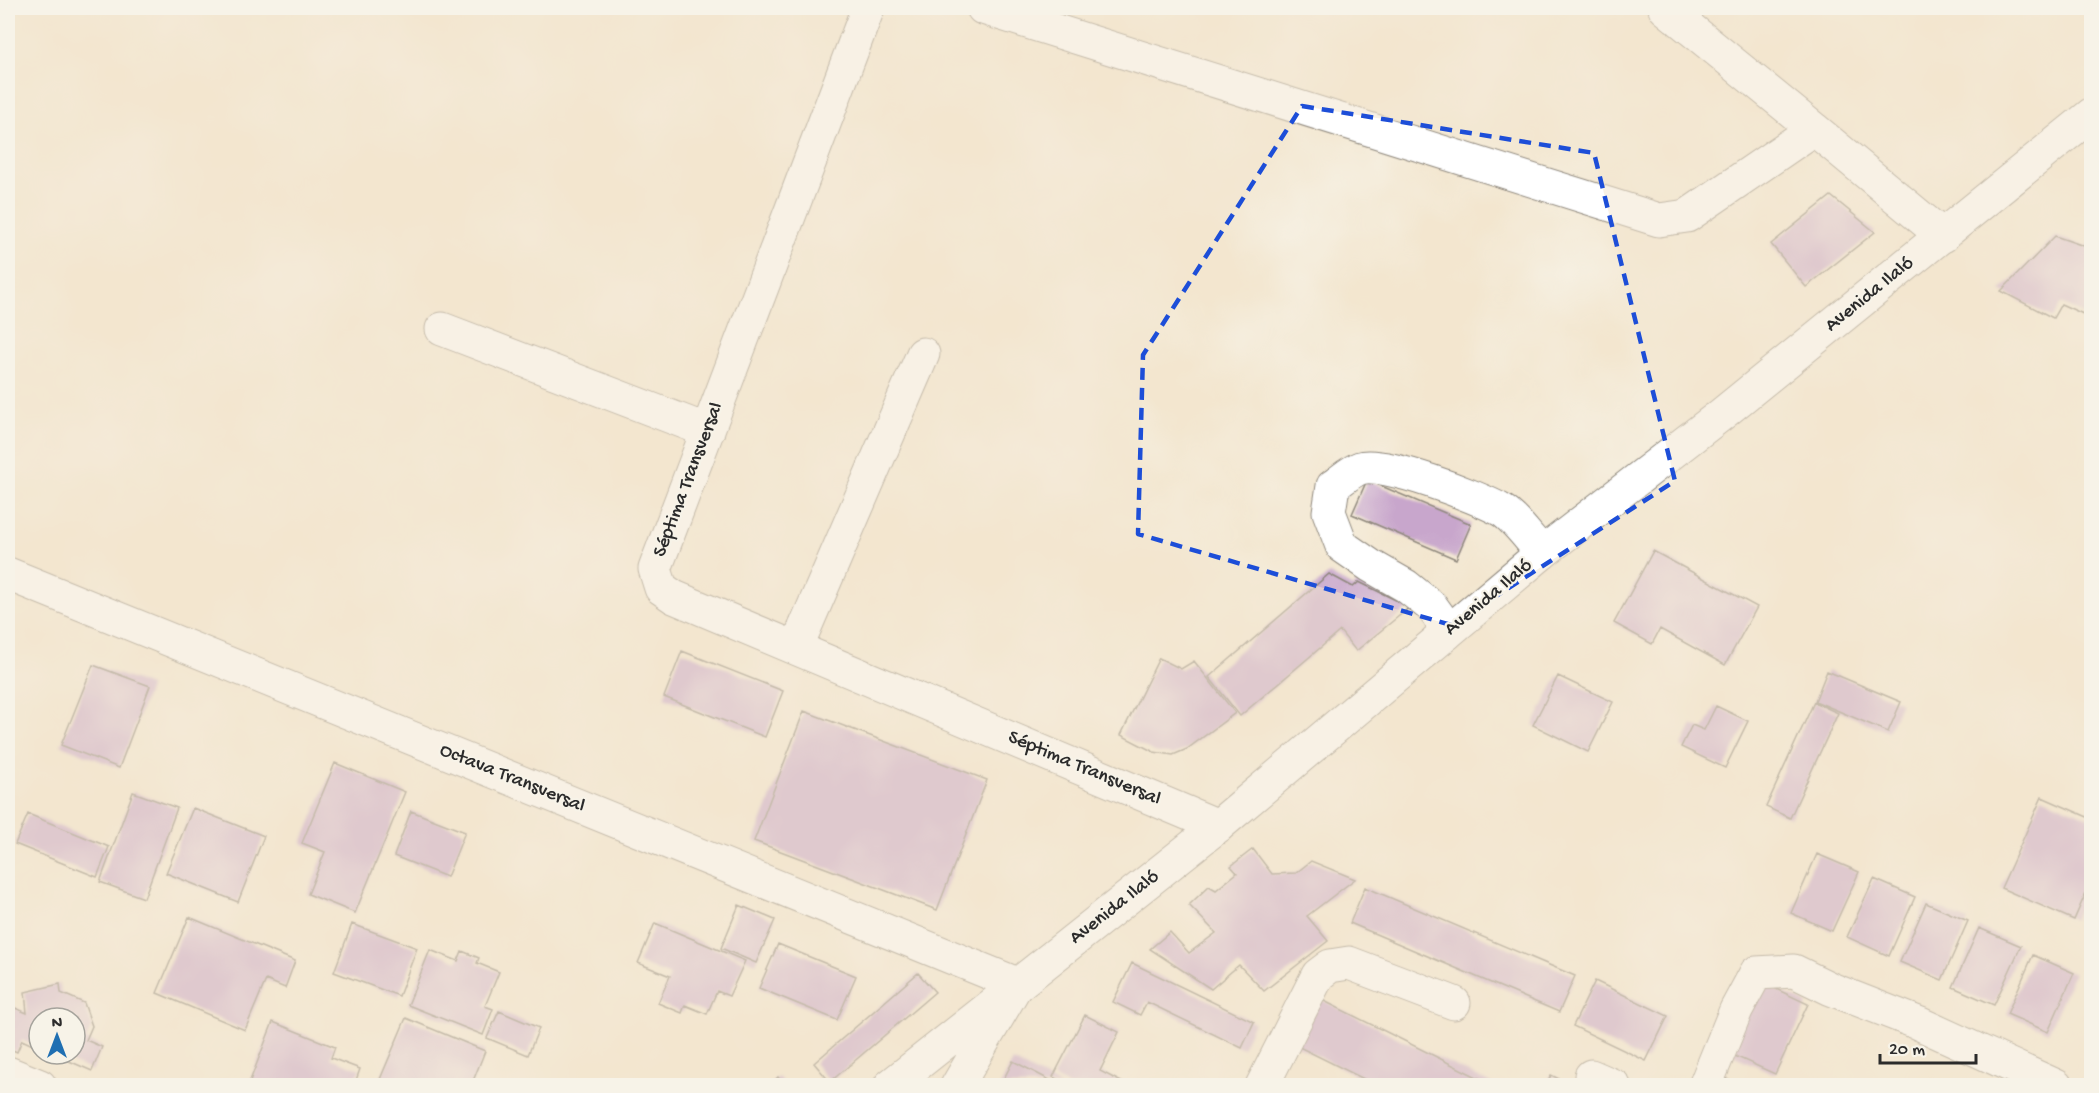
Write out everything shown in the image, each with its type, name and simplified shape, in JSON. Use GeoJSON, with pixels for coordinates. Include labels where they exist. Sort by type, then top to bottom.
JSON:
{"type":"FeatureCollection","features":[{"type":"Feature","properties":{"kind":"street","name":"Séptima Transversal"},"geometry":{"type":"LineString","coordinates":[[867,8],[655,569],[661,588],[674,597],[1218,826]]}},
{"type":"Feature","properties":{"kind":"street"},"geometry":{"type":"LineString","coordinates":[[983,8],[1659,220],[1687,216],[1814,129]]}},
{"type":"Feature","properties":{"kind":"street"},"geometry":{"type":"LineString","coordinates":[[1665,8],[1943,236]]}},
{"type":"Feature","properties":{"kind":"street","name":"Avenida Ilaló"},"geometry":{"type":"LineString","coordinates":[[890,1086],[1218,826],[1542,554],[1722,414],[2091,114]]}},
{"type":"Feature","properties":{"kind":"street"},"geometry":{"type":"LineString","coordinates":[[442,329],[708,431]]}},
{"type":"Feature","properties":{"kind":"street"},"geometry":{"type":"LineString","coordinates":[[796,648],[923,354]]}},
{"type":"Feature","properties":{"kind":"street"},"geometry":{"type":"LineString","coordinates":[[1446,634],[1440,618],[1432,607],[1406,586],[1342,546],[1329,512],[1334,486],[1361,467],[1390,470],[1434,482],[1503,511],[1542,554]]}},
{"type":"Feature","properties":{"kind":"street","name":"Octava Transversal"},"geometry":{"type":"LineString","coordinates":[[8,574],[1017,984]]}},
{"type":"Feature","properties":{"kind":"street"},"geometry":{"type":"LineString","coordinates":[[1269,1072],[1318,975],[1330,966],[1349,963],[1454,1003]]}},
{"type":"Feature","properties":{"kind":"street"},"geometry":{"type":"LineString","coordinates":[[1705,1086],[1736,1010],[1756,973],[1778,970],[1794,970],[1831,989],[1918,1023],[2056,1086]]}},
{"type":"Feature","properties":{"kind":"street"},"geometry":{"type":"LineString","coordinates":[[957,1086],[1017,984]]}},
{"type":"Feature","properties":{"kind":"street"},"geometry":{"type":"LineString","coordinates":[[8,1073],[40,1086]]}},
{"type":"Feature","properties":{"kind":"highlighted area"},"geometry":{"type":"Polygon","coordinates":[[[1302,106],[1594,153],[1675,481],[1451,625],[1138,534],[1143,355],[1302,106]]]}},
{"type":"Feature","properties":{"kind":"building"},"geometry":{"type":"Polygon","coordinates":[[[1831,196],[1875,232],[1806,287],[1771,244],[1831,196]]]}},
{"type":"Feature","properties":{"kind":"building"},"geometry":{"type":"Polygon","coordinates":[[[2055,236],[2087,247],[2092,239],[2092,318],[2061,304],[2053,318],[2001,291],[2055,236]]]}},
{"type":"Feature","properties":{"kind":"building"},"geometry":{"type":"Polygon","coordinates":[[[1367,480],[1471,524],[1456,559],[1352,514],[1367,480]]]}},
{"type":"Feature","properties":{"kind":"building"},"geometry":{"type":"Polygon","coordinates":[[[1653,551],[1757,607],[1725,665],[1660,629],[1652,644],[1614,623],[1653,551]]]}},
{"type":"Feature","properties":{"kind":"building"},"geometry":{"type":"Polygon","coordinates":[[[1329,574],[1353,587],[1359,582],[1410,607],[1356,651],[1340,631],[1240,716],[1209,677],[1329,574]]]}},
{"type":"Feature","properties":{"kind":"building"},"geometry":{"type":"Polygon","coordinates":[[[682,651],[783,691],[765,737],[664,697],[682,651]]]}},
{"type":"Feature","properties":{"kind":"building"},"geometry":{"type":"Polygon","coordinates":[[[1159,658],[1181,669],[1194,661],[1235,713],[1187,749],[1173,755],[1154,752],[1121,735],[1159,658]]]}},
{"type":"Feature","properties":{"kind":"building"},"geometry":{"type":"Polygon","coordinates":[[[93,665],[150,686],[119,768],[61,745],[93,665]]]}},
{"type":"Feature","properties":{"kind":"building"},"geometry":{"type":"Polygon","coordinates":[[[1827,671],[1901,702],[1888,732],[1815,701],[1827,671]]]}},
{"type":"Feature","properties":{"kind":"building"},"geometry":{"type":"Polygon","coordinates":[[[1558,676],[1613,702],[1588,752],[1533,725],[1558,676]]]}},
{"type":"Feature","properties":{"kind":"building"},"geometry":{"type":"Polygon","coordinates":[[[1814,702],[1838,713],[1790,818],[1766,807],[1814,702]]]}},
{"type":"Feature","properties":{"kind":"building"},"geometry":{"type":"Polygon","coordinates":[[[1716,706],[1748,721],[1725,768],[1681,747],[1692,725],[1704,730],[1716,706]]]}},
{"type":"Feature","properties":{"kind":"building"},"geometry":{"type":"Polygon","coordinates":[[[804,711],[987,780],[937,910],[754,841],[804,711]]]}},
{"type":"Feature","properties":{"kind":"building"},"geometry":{"type":"Polygon","coordinates":[[[335,763],[405,792],[355,913],[308,894],[325,852],[302,843],[335,763]]]}},
{"type":"Feature","properties":{"kind":"building"},"geometry":{"type":"Polygon","coordinates":[[[133,792],[177,808],[144,898],[100,882],[133,792]]]}},
{"type":"Feature","properties":{"kind":"building"},"geometry":{"type":"Polygon","coordinates":[[[2042,797],[2092,819],[2092,879],[2074,920],[2001,888],[2042,797]]]}},
{"type":"Feature","properties":{"kind":"building"},"geometry":{"type":"Polygon","coordinates":[[[193,808],[264,836],[238,902],[166,873],[193,808]]]}},
{"type":"Feature","properties":{"kind":"building"},"geometry":{"type":"Polygon","coordinates":[[[411,811],[465,832],[447,877],[394,856],[411,811]]]}},
{"type":"Feature","properties":{"kind":"building"},"geometry":{"type":"Polygon","coordinates":[[[28,814],[109,847],[97,877],[15,844],[28,814]]]}},
{"type":"Feature","properties":{"kind":"building"},"geometry":{"type":"Polygon","coordinates":[[[1253,849],[1272,874],[1296,873],[1311,861],[1355,879],[1307,916],[1328,941],[1264,991],[1239,965],[1211,989],[1150,949],[1170,932],[1189,953],[1216,933],[1189,905],[1209,886],[1216,890],[1237,873],[1231,866],[1253,849]]]}},
{"type":"Feature","properties":{"kind":"building"},"geometry":{"type":"Polygon","coordinates":[[[1817,854],[1859,872],[1832,931],[1791,913],[1817,854]]]}},
{"type":"Feature","properties":{"kind":"building"},"geometry":{"type":"Polygon","coordinates":[[[1874,879],[1915,897],[1889,956],[1847,937],[1874,879]]]}},
{"type":"Feature","properties":{"kind":"building"},"geometry":{"type":"Polygon","coordinates":[[[1365,887],[1575,976],[1559,1012],[1350,923],[1365,887]]]}},
{"type":"Feature","properties":{"kind":"building"},"geometry":{"type":"Polygon","coordinates":[[[1926,903],[1968,921],[1942,980],[1900,962],[1926,903]]]}},
{"type":"Feature","properties":{"kind":"building"},"geometry":{"type":"Polygon","coordinates":[[[739,905],[775,920],[756,963],[721,948],[739,905]]]}},
{"type":"Feature","properties":{"kind":"building"},"geometry":{"type":"Polygon","coordinates":[[[189,917],[295,961],[285,988],[266,980],[245,1030],[157,993],[189,917]]]}},
{"type":"Feature","properties":{"kind":"building"},"geometry":{"type":"Polygon","coordinates":[[[655,923],[745,961],[729,996],[717,991],[707,1014],[685,1005],[682,1013],[658,1003],[670,976],[638,963],[655,923]]]}},
{"type":"Feature","properties":{"kind":"building"},"geometry":{"type":"Polygon","coordinates":[[[352,924],[417,948],[399,996],[334,972],[352,924]]]}},
{"type":"Feature","properties":{"kind":"building"},"geometry":{"type":"Polygon","coordinates":[[[1979,928],[2021,946],[1994,1005],[1953,987],[1979,928]]]}},
{"type":"Feature","properties":{"kind":"building"},"geometry":{"type":"Polygon","coordinates":[[[778,944],[856,976],[837,1020],[759,988],[778,944]]]}},
{"type":"Feature","properties":{"kind":"building"},"geometry":{"type":"Polygon","coordinates":[[[430,950],[458,961],[462,951],[479,958],[477,963],[499,972],[485,1006],[493,1009],[483,1035],[408,1005],[430,950]]]}},
{"type":"Feature","properties":{"kind":"building"},"geometry":{"type":"Polygon","coordinates":[[[2033,955],[2074,973],[2048,1032],[2007,1014],[2033,955]]]}},
{"type":"Feature","properties":{"kind":"building"},"geometry":{"type":"Polygon","coordinates":[[[1132,963],[1254,1022],[1242,1048],[1147,1002],[1140,1015],[1113,1002],[1132,963]]]}},
{"type":"Feature","properties":{"kind":"building"},"geometry":{"type":"Polygon","coordinates":[[[918,973],[935,992],[830,1082],[814,1063],[918,973]]]}},
{"type":"Feature","properties":{"kind":"building"},"geometry":{"type":"Polygon","coordinates":[[[1595,981],[1668,1016],[1646,1061],[1573,1026],[1595,981]]]}},
{"type":"Feature","properties":{"kind":"building"},"geometry":{"type":"Polygon","coordinates":[[[1761,982],[1808,1004],[1775,1074],[1728,1053],[1761,982]]]}},
{"type":"Feature","properties":{"kind":"building"},"geometry":{"type":"Polygon","coordinates":[[[60,984],[61,993],[84,1003],[85,1006],[27,1006],[27,1013],[25,992],[60,984]]]}},
{"type":"Feature","properties":{"kind":"building"},"geometry":{"type":"Polygon","coordinates":[[[1314,996],[1495,1086],[1378,1086],[1291,1043],[1314,996]]]}},
{"type":"Feature","properties":{"kind":"building"},"geometry":{"type":"Polygon","coordinates":[[[8,1005],[27,1013],[27,1042],[22,1040],[17,1052],[8,1048],[8,1005]]]}},
{"type":"Feature","properties":{"kind":"building"},"geometry":{"type":"Polygon","coordinates":[[[499,1011],[539,1028],[528,1055],[487,1038],[499,1011]]]}},
{"type":"Feature","properties":{"kind":"building"},"geometry":{"type":"Polygon","coordinates":[[[87,1012],[92,1026],[87,1038],[87,1012]]]}},
{"type":"Feature","properties":{"kind":"building"},"geometry":{"type":"Polygon","coordinates":[[[1085,1015],[1119,1032],[1100,1071],[1129,1086],[1069,1086],[1053,1077],[1085,1015]]]}},
{"type":"Feature","properties":{"kind":"building"},"geometry":{"type":"Polygon","coordinates":[[[406,1018],[485,1051],[471,1086],[378,1084],[406,1018]]]}},
{"type":"Feature","properties":{"kind":"building"},"geometry":{"type":"Polygon","coordinates":[[[273,1022],[335,1047],[331,1058],[360,1069],[354,1086],[248,1086],[273,1022]]]}},
{"type":"Feature","properties":{"kind":"building"},"geometry":{"type":"Polygon","coordinates":[[[87,1040],[102,1047],[92,1071],[81,1066],[87,1066],[87,1040]]]}},
{"type":"Feature","properties":{"kind":"building"},"geometry":{"type":"Polygon","coordinates":[[[1013,1061],[1061,1086],[1000,1086],[1013,1061]]]}},
{"type":"Feature","properties":{"kind":"building"},"geometry":{"type":"Polygon","coordinates":[[[1551,1075],[1573,1086],[1546,1086],[1551,1075]]]}},
{"type":"Feature","properties":{"kind":"building"},"geometry":{"type":"Polygon","coordinates":[[[1720,1076],[1741,1086],[1715,1086],[1720,1076]]]}},
{"type":"Feature","properties":{"kind":"building"},"geometry":{"type":"Polygon","coordinates":[[[778,1077],[785,1086],[769,1086],[778,1077]]]}}]}
